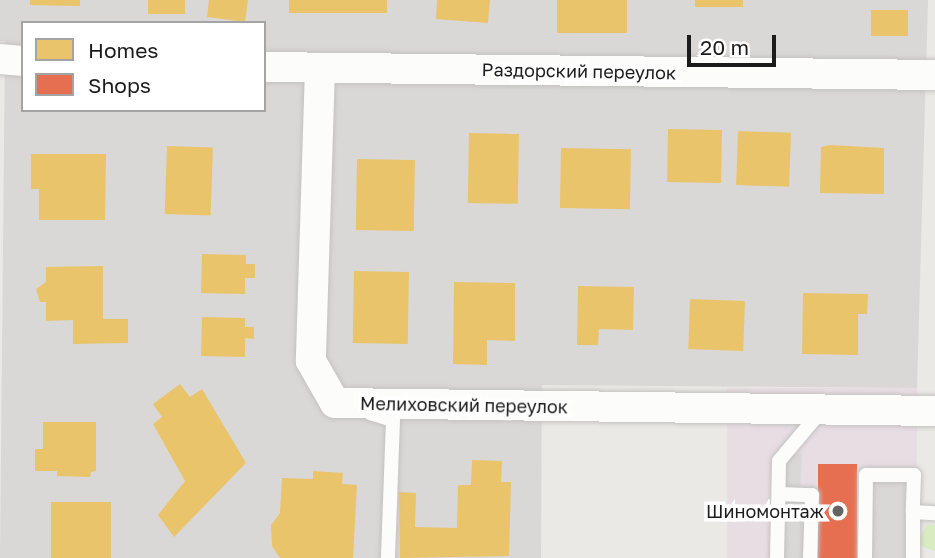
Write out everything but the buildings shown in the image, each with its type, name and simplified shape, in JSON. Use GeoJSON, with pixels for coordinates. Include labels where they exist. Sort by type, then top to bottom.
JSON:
{"type":"FeatureCollection","features":[{"type":"Feature","properties":{"kind":"street"},"geometry":{"type":"LineString","coordinates":[[0,59],[21,61]]}},
{"type":"Feature","properties":{"kind":"street","name":"Раздорский переулок"},"geometry":{"type":"LineString","coordinates":[[266,67],[935,75]]}},
{"type":"Feature","properties":{"kind":"street","name":"Мелиховский переулок"},"geometry":{"type":"LineString","coordinates":[[320,68],[311,361],[335,403],[935,411]]}},
{"type":"Feature","properties":{"kind":"lane"},"geometry":{"type":"LineString","coordinates":[[335,403],[393,420],[388,558]]}},
{"type":"Feature","properties":{"kind":"lane"},"geometry":{"type":"LineString","coordinates":[[777,558],[779,461],[822,410]]}},
{"type":"Feature","properties":{"kind":"lane"},"geometry":{"type":"LineString","coordinates":[[866,558],[866,475],[914,475],[913,558]]}},
{"type":"Feature","properties":{"kind":"lane"},"geometry":{"type":"LineString","coordinates":[[779,494],[811,495],[810,558]]}},
{"type":"Feature","properties":{"kind":"lane"},"geometry":{"type":"LineString","coordinates":[[913,512],[935,513]]}},
{"type":"Feature","properties":{"kind":"shaded area"},"geometry":{"type":"Polygon","coordinates":[[[0,0],[928,0],[917,388],[542,385],[541,558],[0,558],[5,41],[0,41],[0,0]]]}},
{"type":"Feature","properties":{"kind":"shaded area"},"geometry":{"type":"Polygon","coordinates":[[[727,388],[917,388],[917,558],[727,558],[727,388]]]}},
{"type":"Feature","properties":{"kind":"shaded area"},"geometry":{"type":"Polygon","coordinates":[[[775,454],[802,454],[800,489],[817,490],[815,558],[772,558],[775,454]]]}},
{"type":"Feature","properties":{"kind":"shaded area"},"geometry":{"type":"Polygon","coordinates":[[[862,472],[917,472],[917,558],[862,558],[862,472]]]}},
{"type":"Feature","properties":{"kind":"green space"},"geometry":{"type":"Polygon","coordinates":[[[927,525],[935,525],[935,551],[921,546],[919,538],[927,525]]]}},
{"type":"Feature","properties":{"kind":"place","name":"Шиномонтаж"},"geometry":{"type":"Point","coordinates":[838,511]}}]}
